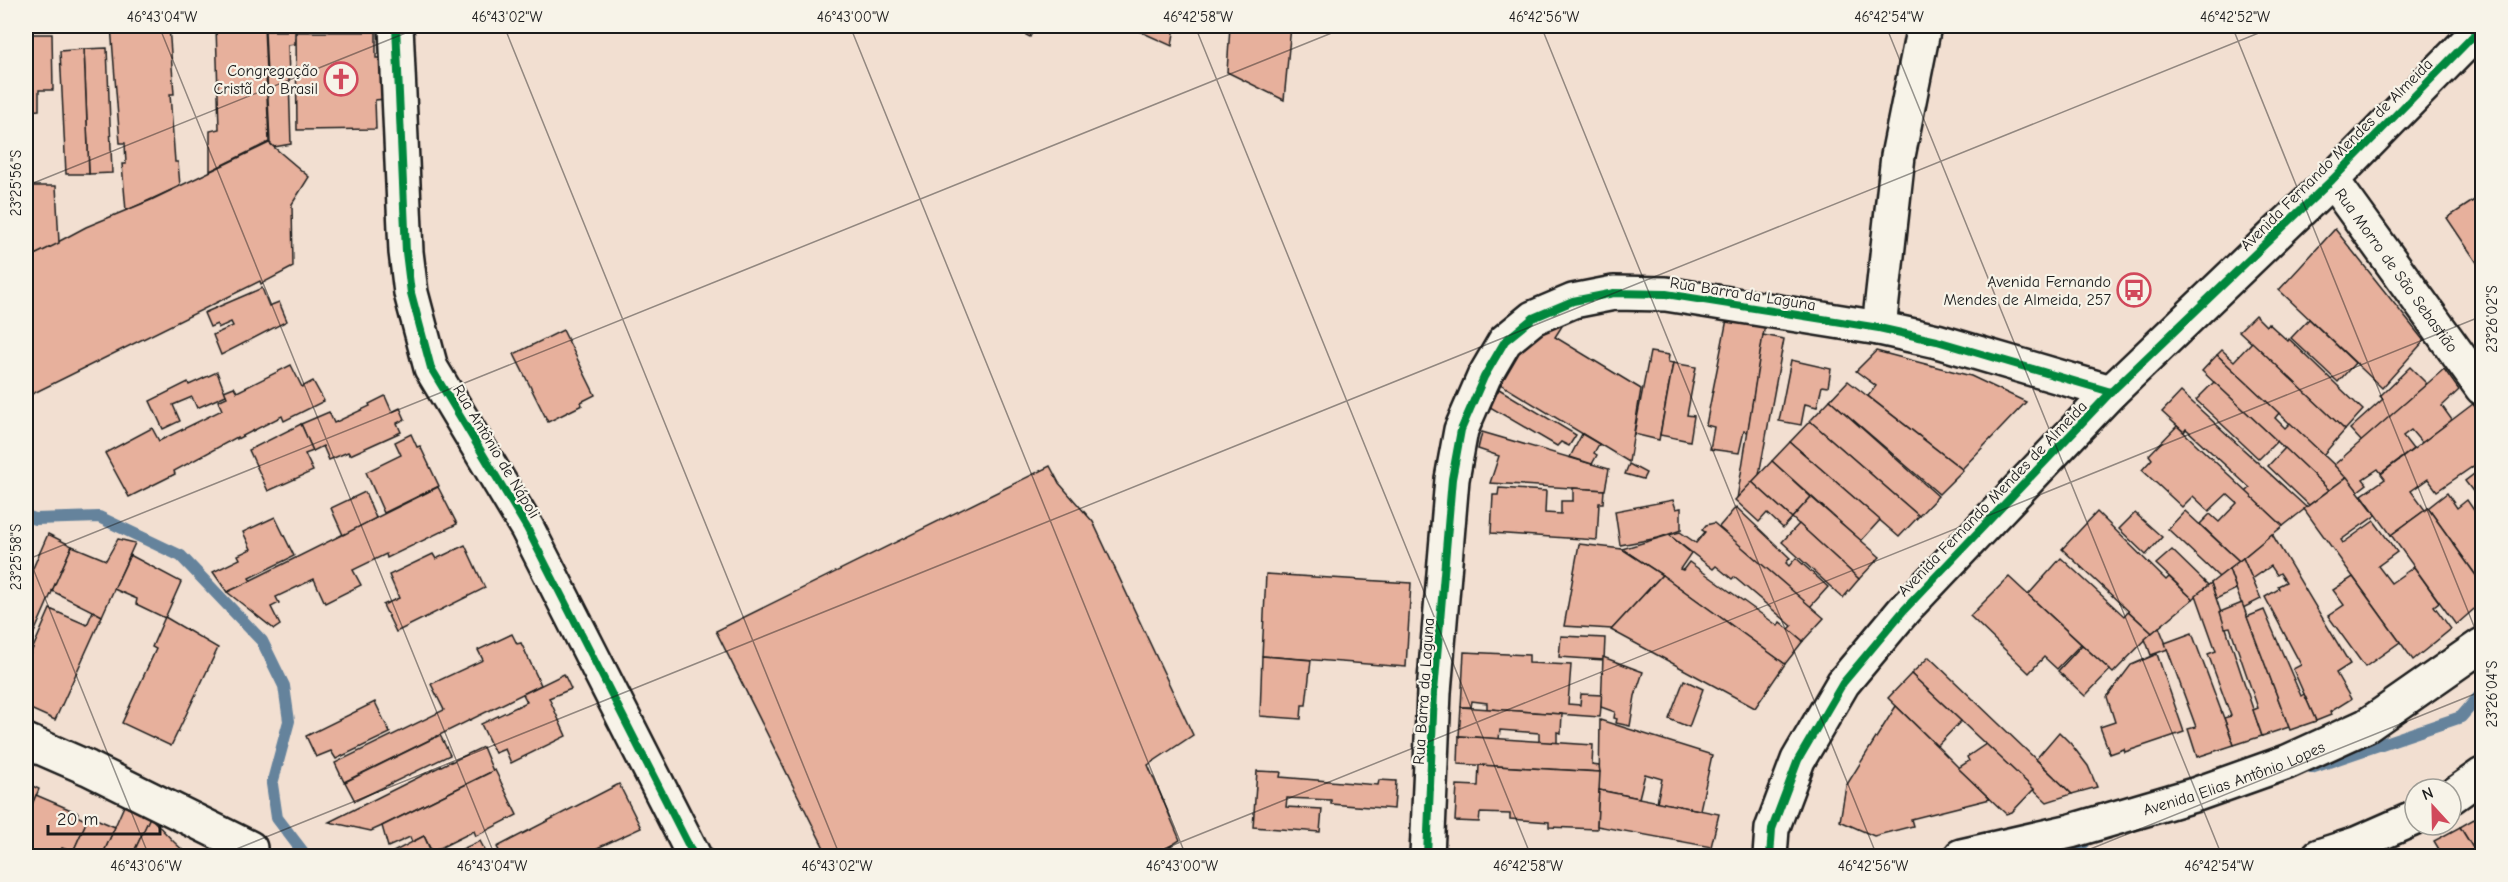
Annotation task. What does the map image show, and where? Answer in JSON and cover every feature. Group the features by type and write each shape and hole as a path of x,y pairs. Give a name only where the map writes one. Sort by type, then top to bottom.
{"street":[{"name":"Rua Antônio de Nápoli","path":"396,26 406,252 411,293 431,368 527,528 694,856"},
{"path":"1878,328 1898,156 1923,26"},
{"name":"Avenida Fernando Mendes de Almeida","path":"1770,856 1772,829 1798,760 1843,683 1904,610 2111,392 2332,180 2482,27"},
{"name":"Rua Morro de São Sebastião","path":"2332,180 2482,388"},
{"name":"Rua Barra da Laguna","path":"1428,856 1434,692 1452,479 1461,429 1484,377 1505,341 1533,318 1573,301 1614,293 1666,294 1878,328 1937,341 2111,392"},
{"name":"Avenida Elias Antônio Lopes","path":"1961,856 2094,824 2197,794 2287,762 2366,726 2482,645"},
{"path":"26,741 88,768 250,848"},
{"path":"2463,788 2482,775"},
{"path":"2319,856 2356,844 2403,823"}],"building":[{"path":"111,26 169,26 174,94 170,94 175,162 178,162 180,186 126,211 122,164 126,164 125,143 120,143"},
{"path":"216,26 264,26 269,142 210,171 210,131 219,129"},
{"path":"997,26 1035,26 1030,37 1017,30 1015,34"},
{"path":"1128,26 1175,26 1172,46"},
{"path":"1230,26 1291,26 1284,100 1227,72"},
{"path":"265,31 295,31 295,44 288,45 291,144 274,147 270,143"},
{"name":"Congregação Cristã do Brasil","path":"296,32 376,32 376,58 385,58 385,99 375,100 376,129 297,130"},
{"path":"26,34 52,34 53,90 39,90 39,110 26,111"},
{"path":"107,48 112,173 89,174 84,49"},
{"path":"84,49 89,174 66,174 60,51"},
{"path":"269,143 309,177 292,204 293,267 261,284 260,281 26,397 26,259 86,227 151,200"},
{"path":"26,186 56,186 59,243 26,259"},
{"path":"2482,195 2482,270 2447,218"},
{"path":"2335,229 2424,341 2382,388 2279,290"},
{"path":"262,288 269,306 279,302 287,321 221,355 213,335 233,326 231,322 218,328 217,324 210,327 204,313"},
{"path":"1569,315 1555,337 1641,389 1629,462 1497,382 1534,328"},
{"path":"2255,315 2266,326 2268,323 2288,341 2289,339 2363,410 2345,430 2239,331"},
{"path":"1727,319 1765,324 1748,432 1744,431 1739,453 1710,449 1714,427 1706,425"},
{"path":"2309,319 2355,363 2338,382 2291,338"},
{"path":"563,330 595,395 581,402 582,405 548,422 514,354"},
{"path":"1763,335 1784,339 1759,475 1737,499"},
{"path":"2252,342 2345,430 2323,455 2217,355 2222,350 2234,361"},
{"path":"1876,351 1971,376 2026,402 1962,469 1868,396 1876,386 1856,371"},
{"path":"1650,352 1669,355 1668,362 1673,363 1659,440 1634,434"},
{"path":"2217,355 2279,413 2275,418 2285,428 2290,423 2347,477 2329,490 2202,371"},
{"path":"1791,360 1831,369 1828,387 1822,386 1817,407 1805,404 1801,425 1779,421"},
{"path":"1673,363 1696,367 1687,415 1694,416 1690,441 1660,435"},
{"path":"291,365 302,387 313,381 324,401 284,421 282,416 237,439 237,437 174,471 175,474 129,497 105,453 152,428 159,441 222,410 218,401 227,397 224,391 234,387 237,392"},
{"path":"2410,367 2427,384 2362,442 2350,429 2383,399 2380,396"},
{"path":"2444,369 2459,390 2442,406 2452,420 2422,443 2411,430 2403,436 2413,449 2381,473 2378,469 2363,479 2367,484 2358,491 2334,465"},
{"path":"217,372 226,395 197,408 192,397 173,405 180,421 163,429 150,401 188,382 189,385"},
{"path":"1848,381 1963,470 1939,494 1830,400"},
{"path":"2214,382 2277,441 2259,459 2196,400"},
{"path":"1499,389 1576,435 1569,446 1561,442 1557,446 1490,407"},
{"path":"2181,392 2306,508 2283,526 2246,492 2250,488 2186,429 2184,432 2162,412"},
{"path":"385,396 392,412 400,408 405,419 397,423 401,432 350,455 348,452 329,460 323,446 313,451 301,424 329,412 334,423 370,406 369,404"},
{"path":"1830,400 1938,496 1919,516 1810,421"},
{"path":"2473,404 2482,417 2482,460 2437,491 2428,479 2411,491 2425,510 2391,535 2362,495 2385,479 2381,474"},
{"path":"1810,421 1919,516 1899,537 1790,442"},
{"path":"301,424 313,451 305,454 313,471 268,491 249,450"},
{"path":"2177,426 2283,526 2239,561 2200,524 2210,514 2219,522 2237,503 2227,494 2209,511 2193,496 2182,507 2142,470 2152,459 2149,455"},
{"path":"1482,432 1609,469 1605,490 1490,483 1499,456 1478,449"},
{"path":"411,434 417,447 420,446 439,486 384,513 366,472 401,455 395,442"},
{"path":"1582,434 1599,444 1592,464 1570,457"},
{"path":"1790,442 1880,520 1861,541 1772,461"},
{"path":"2285,448 2329,490 2309,505 2268,466"},
{"path":"1772,461 1811,497 1792,518 1752,482"},
{"path":"1629,464 1646,473 1643,479 1625,474"},
{"path":"1050,466 1059,483 1093,522 1193,735 1148,765 1180,840 1155,856 828,856 716,631"},
{"path":"2482,468 2482,500 2465,481"},
{"path":"2347,477 2376,515 2341,540 2343,543 2374,521 2397,552 2378,566 2391,583 2414,567 2439,602 2434,606 2451,629 2413,660 2304,509"},
{"path":"1752,482 1792,518 1783,528 1767,513 1759,522 1735,500"},
{"path":"438,487 457,524 387,558 386,554 353,570 361,585 325,603 314,579 276,597 279,603 271,607 280,625 274,629 227,592"},
{"path":"1499,488 1546,491 1545,513 1561,514 1561,501 1573,501 1573,488 1604,490 1603,503 1599,503 1597,540 1491,533 1493,495 1498,495"},
{"path":"365,492 376,518 343,535 331,508"},
{"path":"2447,493 2457,508 2467,500 2482,522 2482,584 2428,508"},
{"path":"1811,497 1880,557 1859,579 1792,518"},
{"path":"1673,500 1676,509 1681,508 1681,530 1658,538 1620,545 1615,511"},
{"path":"1736,507 1790,558 1786,563 1789,566 1796,558 1828,587 1810,607 1718,528"},
{"path":"2428,508 2482,584 2482,602 2456,625 2391,535"},
{"path":"2185,511 2239,561 2219,577 2168,529"},
{"path":"2097,512 2166,580 2169,577 2193,599 2152,633 2062,549"},
{"path":"2135,513 2162,537 2146,555 2119,529"},
{"path":"275,517 294,556 249,578 251,581 227,592 213,572 240,559 238,555 251,549 243,532"},
{"path":"1714,523 1824,618 1803,641 1789,629 1792,626 1734,577 1732,579 1716,566 1713,569 1669,535 1680,532 1696,543 1705,532 1702,530 1706,525"},
{"path":"1799,524 1859,579 1843,598 1782,542"},
{"path":"48,534 72,546 26,651 26,584"},
{"path":"2272,534 2350,664 2336,673 2351,699 2330,712 2331,715 2316,721 2293,669 2301,665 2265,597 2286,582 2271,566 2252,579 2243,558"},
{"path":"1669,535 1691,553 1680,569 1683,570 1689,562 1778,626 1780,622 1803,641 1785,664 1662,575 1622,549"},
{"path":"118,539 135,543 102,616 52,591 72,546 106,560"},
{"path":"1579,544 1622,549 1662,575 1612,629 1564,626"},
{"path":"465,545 485,588 396,632 383,605 399,598 389,575 433,554 436,559"},
{"path":"2172,550 2208,585 2193,599 2156,564"},
{"path":"130,555 181,582 165,618 136,604 137,599 114,589"},
{"path":"2061,558 2124,616 2128,611 2152,633 2113,673 2028,595"},
{"path":"2243,558 2261,599 2243,608 2229,569"},
{"path":"2229,569 2236,589 2216,599 2211,583"},
{"path":"1266,574 1411,583 1406,667 1262,656"},
{"path":"1662,575 1785,664 1755,708 1611,630"},
{"path":"2009,577 2081,644 2057,669 2044,657 2029,673 1970,616"},
{"path":"2353,577 2400,642 2365,667 2328,616 2344,605 2333,590"},
{"path":"2211,583 2262,736 2234,745 2224,718 2231,716 2208,654 2216,651 2196,595"},
{"path":"2242,603 2289,727 2262,736 2253,710 2258,708 2230,627 2225,628 2220,612"},
{"path":"50,609 87,625 93,611 102,616 55,720 26,707 26,664"},
{"path":"2264,610 2301,696 2304,694 2316,721 2290,730 2247,617"},
{"path":"165,617 218,648 171,746 122,723 156,649 152,647"},
{"path":"2159,627 2168,649 2151,655 2145,639"},
{"path":"2192,633 2234,745 2197,757 2188,729 2196,727 2165,643"},
{"path":"512,634 517,644 521,643 541,685 344,782 335,763 444,710 431,684 483,660 478,650"},
{"path":"1561,636 1605,638 1604,660 1559,657"},
{"path":"2082,645 2110,670 2085,696 2058,671"},
{"path":"1464,652 1529,655 1529,663 1571,665 1568,704 1580,705 1581,694 1602,695 1600,717 1487,709 1487,703 1472,701 1471,707 1461,707"},
{"path":"2157,654 2184,732 2125,752 2124,749 2110,754 2100,727 2115,722 2107,697 2131,665"},
{"path":"1262,656 1311,660 1306,705 1302,705 1301,719 1260,716"},
{"path":"1603,657 1643,672 1635,696 1630,726 1616,723 1615,712 1601,707"},
{"path":"1929,657 2072,794 2047,802 1911,674"},
{"path":"564,674 571,689 549,698 566,736 511,763 505,749 495,753 481,724 527,702 523,694"},
{"path":"1911,674 1961,721 1937,746 1888,698"},
{"path":"1684,680 1703,689 1689,727 1669,719"},
{"path":"375,702 390,733 336,759 331,751 316,757 306,736"},
{"path":"1896,706 1990,799 1911,819 1913,826 1874,836 1840,821 1846,786"},
{"path":"1461,707 1562,714 1561,733 1557,732 1557,743 1539,742 1539,733 1500,730 1499,739 1459,736"},
{"path":"1600,720 1712,755 1700,810 1657,802 1662,779 1645,774 1639,798 1599,790"},
{"path":"2059,732 2088,766 2097,787 2072,794 2036,759"},
{"path":"440,735 450,755 355,801 345,782"},
{"path":"1459,736 1593,745 1592,765 1599,766 1600,772 1458,764"},
{"path":"1986,744 2034,789 2012,812 2006,814 1958,768 1969,761 1967,757"},
{"path":"483,747 493,771 382,826 371,831 329,822 451,761"},
{"path":"1479,765 1600,772 1597,829 1549,827 1549,822 1510,819 1510,814 1480,813 1479,822 1455,821 1457,785 1478,786"},
{"path":"495,770 517,815 476,836 474,831 432,852 424,836 412,842 410,837 388,847 382,826"},
{"path":"1257,771 1281,772 1280,777 1378,785 1379,780 1396,781 1394,809 1331,804 1331,800 1287,798 1286,807 1322,809 1320,832 1253,827"},
{"path":"26,783 39,789 26,819"},
{"path":"619,784 641,828 580,856 502,856 497,847"},
{"path":"1599,790 1719,814 1711,847 1597,826"},
{"path":"36,795 78,813 77,816 87,821 73,852 62,848 58,856 26,856 26,819"},
{"path":"124,806 150,818 132,856 102,856"},
{"path":"2481,815 2482,856 2478,856 2463,832 2463,825"},
{"path":"89,816 115,827 102,856 71,856"},
{"path":"150,817 174,842 189,856 132,856"},
{"path":"2463,832 2478,856 2443,856 2434,841 2441,837 2463,837"},
{"path":"424,836 433,856 392,856 391,853"},
{"path":"480,841 488,856 447,856"}],"waterway":[{"path":"26,516 35,519 99,517 181,556 262,641 284,686 289,721 272,784 277,818 306,856"},
{"path":"2311,768 2461,717 2482,693"},
{"path":"2045,856 2084,843"}],"cycle path":[{"path":"396,26 406,252 411,293 431,368 527,528 694,856"},
{"path":"1770,856 1772,829 1798,760 1843,683 1904,610 2111,392 2332,180 2482,27"},
{"path":"1427,856 1434,692 1452,479 1461,430 1484,377 1505,341 1533,318 1573,301 1614,293 1666,294 1879,328 1937,341 2111,392"}],"place":[{"name":"Congregação Cristã do Brasil","path":"341,79"},
{"name":"Avenida Fernando Mendes de Almeida, 257","path":"2134,290"}]}
